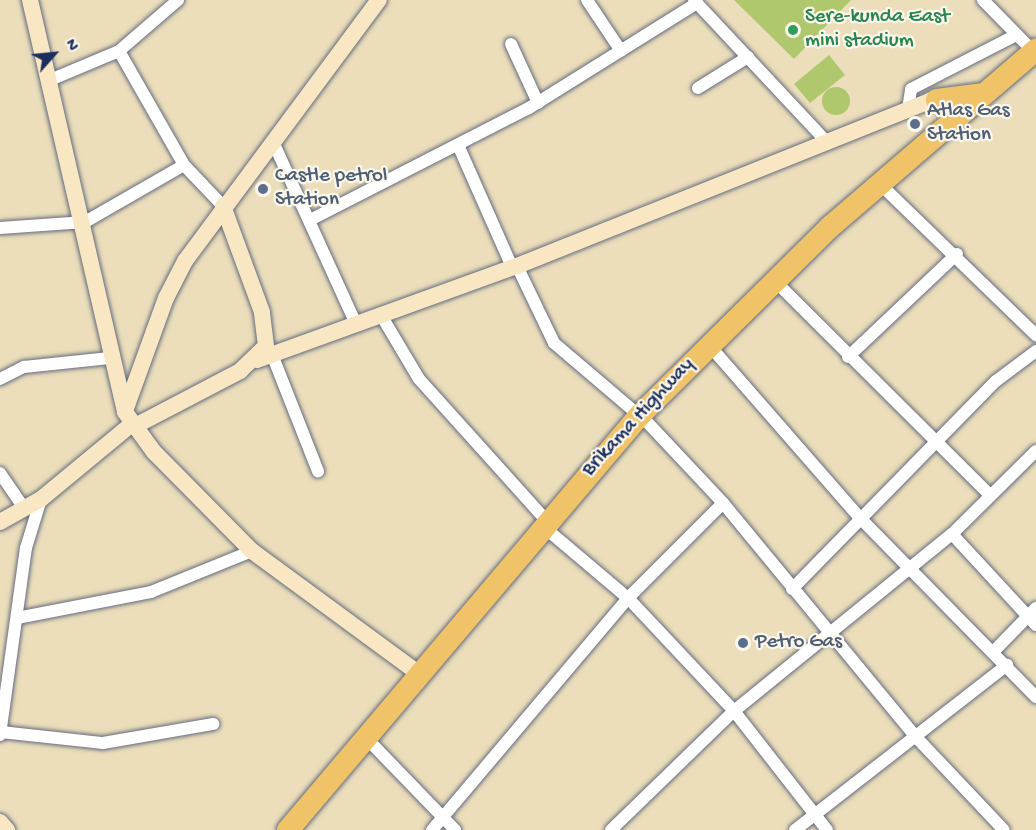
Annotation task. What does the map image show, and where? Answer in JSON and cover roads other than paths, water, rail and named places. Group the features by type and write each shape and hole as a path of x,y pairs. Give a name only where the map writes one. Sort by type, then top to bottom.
{"highway":[{"name":"Brikama Highway","path":"288,830 418,673 644,420 927,142 954,125 984,94 1035,56"},
{"name":"Brikama Highway","path":"644,420 783,289 883,186 1035,56"},
{"path":"927,142 925,104 984,94"},
{"name":"Brikama Highway","path":"305,830 549,527"}],"street":[{"path":"30,0 85,222 110,357 131,420 252,551 418,673"},
{"path":"50,80 119,51 178,0"},
{"path":"131,420 166,298 223,206 274,144 379,0"},
{"path":"587,0 621,51"},
{"path":"983,0 1035,56"},
{"path":"310,220 538,103 696,1 824,139"},
{"path":"954,125 925,104 911,89 1016,35"},
{"path":"511,44 538,103"},
{"path":"119,51 184,165 223,206 267,331 265,358 318,471"},
{"path":"698,88 748,57"},
{"path":"0,522 41,498 131,420 265,358 514,266 824,139 925,104"},
{"path":"274,144 356,324"},
{"path":"458,145 514,266 554,343 644,420 723,503 915,736 1004,830"},
{"path":"0,228 85,222 184,165"},
{"path":"883,186 957,254 1036,335"},
{"path":"849,357 957,254"},
{"path":"783,289 935,444 990,495"},
{"path":"381,315 419,379 549,527 628,598 734,711 827,830"},
{"path":"792,589 996,381 1036,351"},
{"path":"716,353 861,519 995,650 1036,697"},
{"path":"0,379 24,366 110,357"},
{"path":"611,830 734,711 952,534 1036,451"},
{"path":"0,473 24,508"},
{"path":"41,498 26,548 0,734 103,743 213,724"},
{"path":"432,830 628,598 723,503"},
{"path":"952,534 1033,617 995,650"},
{"path":"16,618 151,592 252,551"},
{"path":"795,830 814,812 1007,665"},
{"path":"374,746 455,830"},
{"path":"0,822 7,830"}],"place":[{"name":"Sere-kunda East mini stadium","path":"793,30"},
{"name":"Atlas Gas Station","path":"915,124"},
{"name":"Castle petrol Station","path":"263,189"},
{"name":"Petro Gas","path":"743,643"}]}
